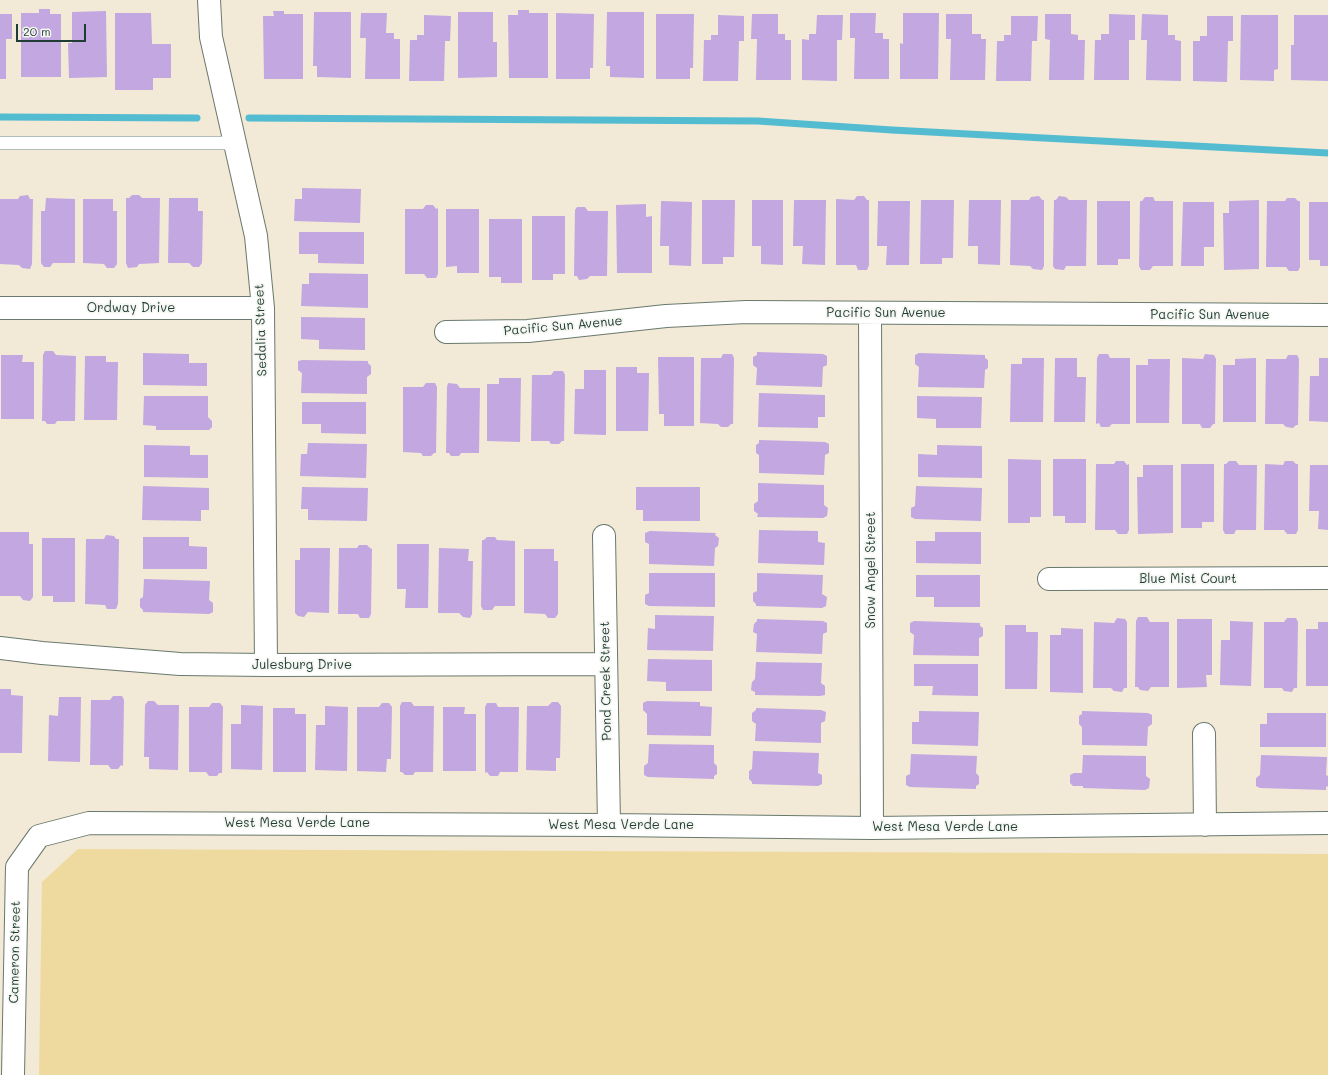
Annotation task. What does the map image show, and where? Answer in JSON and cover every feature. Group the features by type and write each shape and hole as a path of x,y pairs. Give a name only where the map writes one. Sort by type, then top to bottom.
{"street":[{"name":"Sedalia Street","path":"209,0 211,37 256,236 262,308 266,665"},
{"name":"Ordway Drive","path":"0,308 262,308"},
{"name":"Pacific Sun Avenue","path":"446,332 528,331 666,316 739,312 1328,315"},
{"name":"Snow Angel Street","path":"870,313 872,828"},
{"name":"Pond Creek Street","path":"604,536 609,825"},
{"name":"Blue Mist Court","path":"1049,579 1328,578"},
{"name":"Julesburg Drive","path":"0,648 42,653 180,664 606,664"},
{"path":"1204,734 1205,825"},
{"name":"West Mesa Verde Lane","path":"39,836 89,823 609,825 872,828 1328,823"},
{"name":"Cameron Street","path":"13,1075 17,867 39,836"}],"lane":[{"path":"0,143 235,143"}],"sand":[{"path":"78,849 1328,854 1328,1075 39,1075 42,882"}],"building":[{"path":"39,9 50,9 50,14 61,14 61,77 21,77 21,13 39,13"},
{"path":"518,10 529,10 529,13 548,13 548,78 509,78 508,15 518,15"},
{"path":"106,11 107,77 69,78 68,43 72,43 72,12"},
{"path":"273,11 284,11 284,14 303,14 303,79 264,79 263,16 274,16"},
{"path":"314,12 351,12 351,78 317,77 317,66 313,66"},
{"path":"458,12 493,12 493,42 497,42 497,77 458,78"},
{"path":"607,12 644,12 644,78 610,77 610,66 606,66"},
{"path":"115,13 151,13 152,44 171,44 171,78 153,78 153,90 115,90"},
{"path":"361,13 387,13 386,33 394,33 394,39 400,39 400,79 365,79 366,38 360,38"},
{"path":"556,13 594,14 593,68 590,68 590,79 556,79"},
{"path":"850,13 876,13 875,33 883,33 883,39 889,39 889,79 854,79 855,38 850,38"},
{"path":"903,13 939,13 938,79 900,79 900,43 903,44"},
{"path":"0,14 12,14 12,39 6,39 6,79 0,79"},
{"path":"656,14 694,14 693,68 690,68 690,79 656,79"},
{"path":"752,14 778,14 778,34 785,34 785,40 791,40 791,80 756,80 757,39 751,39"},
{"path":"946,14 972,14 972,34 981,34 981,39 986,39 985,80 950,80 951,39 946,39"},
{"path":"1045,14 1071,14 1071,34 1078,35 1078,40 1085,40 1084,80 1049,80 1050,40 1045,39"},
{"path":"1109,14 1135,15 1135,40 1129,40 1129,80 1094,80 1095,40 1101,40 1101,34 1109,34"},
{"path":"1142,14 1168,15 1168,35 1175,35 1175,40 1181,41 1181,81 1146,80 1147,40 1141,40"},
{"path":"424,15 451,16 450,41 445,41 444,81 409,81 410,40 417,40 417,35 424,35"},
{"path":"718,15 744,16 744,41 739,41 738,81 703,81 704,40 711,40 711,35 718,35"},
{"path":"817,15 843,15 842,40 837,40 837,81 802,80 802,39 809,40 809,34 816,34"},
{"path":"1241,15 1278,15 1278,69 1274,70 1274,81 1240,80"},
{"path":"1294,15 1328,15 1328,81 1291,80 1291,45 1294,45"},
{"path":"1011,16 1038,16 1037,41 1032,41 1031,81 996,81 997,41 1004,41 1004,35 1011,35"},
{"path":"1207,16 1233,16 1233,41 1228,41 1227,82 1193,81 1193,41 1200,41 1200,36 1207,36"},
{"path":"302,188 361,189 360,223 294,221 295,199 302,199"},
{"path":"28,195 30,199 33,199 32,264 30,269 22,268 19,265 0,264 0,199 18,199 20,196"},
{"path":"132,195 139,195 142,198 160,198 159,263 139,264 137,267 128,268 126,263 126,198 129,198"},
{"path":"857,196 864,196 867,200 869,200 869,265 867,270 858,270 856,265 836,265 836,199 854,200"},
{"path":"1039,196 1042,200 1044,200 1044,266 1042,270 1033,269 1030,266 1010,265 1011,200 1029,200 1031,197"},
{"path":"1059,196 1066,197 1069,200 1087,200 1086,266 1066,266 1064,270 1055,269 1053,266 1054,200 1056,200"},
{"path":"1145,197 1153,197 1155,201 1173,201 1173,266 1153,266 1150,270 1141,270 1139,266 1140,201 1142,201"},
{"path":"46,198 75,199 75,263 53,263 50,267 44,267 41,263 41,211 45,211"},
{"path":"169,198 198,198 198,211 203,211 202,263 199,267 193,267 189,263 168,263"},
{"path":"1287,198 1295,198 1300,201 1300,267 1298,271 1289,271 1286,267 1266,267 1267,201 1285,201"},
{"path":"83,199 113,199 113,211 117,211 117,264 114,268 107,268 104,264 83,263"},
{"path":"702,200 735,200 734,257 723,257 723,264 702,264"},
{"path":"752,200 783,200 783,265 761,264 761,246 752,246"},
{"path":"794,200 826,200 825,265 802,264 803,246 793,246"},
{"path":"921,200 954,200 953,258 942,258 942,264 920,264"},
{"path":"969,200 1001,200 1000,265 978,264 978,246 968,246"},
{"path":"1259,200 1259,269 1224,270 1223,213 1229,213 1229,201"},
{"path":"661,201 692,202 691,266 669,265 669,246 660,246"},
{"path":"878,201 910,201 909,265 886,265 887,246 877,246"},
{"path":"1097,201 1130,201 1130,259 1118,259 1118,265 1097,265"},
{"path":"1183,202 1214,202 1214,247 1204,247 1204,266 1181,266"},
{"path":"1309,202 1328,202 1328,266 1320,266 1320,260 1309,260"},
{"path":"646,204 646,217 652,216 652,273 617,273 616,205"},
{"path":"426,205 433,205 436,209 438,208 438,274 436,278 427,278 424,274 405,274 405,209 423,209"},
{"path":"577,207 585,207 588,211 608,211 607,276 590,276 587,279 579,280 577,276 574,276 575,210"},
{"path":"446,209 479,209 479,273 457,273 457,266 446,267"},
{"path":"532,216 565,216 565,274 553,274 553,280 532,280"},
{"path":"489,219 522,219 522,283 501,283 501,277 489,277"},
{"path":"299,232 364,232 364,264 318,263 318,254 299,254"},
{"path":"309,273 368,274 368,308 301,306 302,284 309,284"},
{"path":"301,317 365,318 365,350 319,349 319,340 301,339"},
{"path":"45,351 53,351 56,355 76,356 75,421 57,421 55,424 47,424 45,421 42,421 43,355"},
{"path":"757,352 823,354 827,356 827,365 823,367 822,387 756,385 757,368 753,365 753,357 757,355"},
{"path":"143,353 189,354 189,363 207,363 207,386 143,385"},
{"path":"919,353 985,355 985,358 988,360 988,368 985,370 984,388 918,387 919,367 915,364 915,355"},
{"path":"723,354 732,354 734,358 733,424 728,427 721,427 718,424 700,423 701,358 721,358"},
{"path":"1099,354 1108,354 1110,358 1130,358 1130,424 1112,424 1109,427 1101,427 1099,423 1096,424 1097,358"},
{"path":"1205,354 1214,355 1216,359 1215,424 1213,424 1210,428 1202,428 1200,424 1182,424 1182,358 1203,359"},
{"path":"1,355 23,355 22,362 34,362 34,419 1,419"},
{"path":"1288,355 1297,355 1299,359 1298,425 1293,428 1286,427 1283,424 1265,424 1266,359 1286,359"},
{"path":"85,356 106,356 106,362 118,362 117,420 84,420"},
{"path":"658,357 694,357 694,426 664,426 664,414 659,414"},
{"path":"1022,358 1044,358 1043,422 1010,422 1011,364 1022,364"},
{"path":"1055,358 1077,358 1077,377 1086,377 1085,422 1054,422"},
{"path":"1256,358 1256,422 1223,422 1223,365 1235,365 1235,359"},
{"path":"1319,358 1328,358 1328,422 1309,421 1310,376 1319,376"},
{"path":"1148,359 1170,359 1169,423 1136,423 1136,365 1148,365"},
{"path":"298,361 368,361 371,366 371,374 367,377 367,394 301,393 302,373 298,370"},
{"path":"616,367 637,367 637,373 649,373 648,431 616,431"},
{"path":"584,370 606,370 606,435 574,434 575,389 584,389"},
{"path":"554,371 563,371 565,375 564,441 559,444 551,444 549,441 531,441 532,375 551,375"},
{"path":"499,378 521,378 520,442 487,441 487,384 499,384"},
{"path":"426,383 435,383 437,387 436,453 431,456 423,456 421,453 403,452 403,387 423,387"},
{"path":"448,383 457,384 460,388 480,388 479,453 461,453 459,456 451,456 449,453 446,453"},
{"path":"759,393 825,395 825,417 818,417 818,428 758,427"},
{"path":"144,396 208,396 208,417 212,421 212,427 209,430 156,430 156,426 143,425"},
{"path":"917,396 982,397 981,428 936,428 936,419 917,418"},
{"path":"302,402 366,402 366,434 321,433 321,424 302,424"},
{"path":"759,440 825,442 829,444 829,453 825,455 824,475 759,473 759,455 756,453 756,445 759,443"},
{"path":"308,443 367,444 366,478 300,476 301,454 307,454"},
{"path":"144,445 190,446 190,455 208,455 208,478 144,477"},
{"path":"937,445 982,446 982,478 918,477 918,454 937,455"},
{"path":"1008,459 1041,460 1041,517 1030,517 1030,523 1008,523"},
{"path":"1053,459 1086,459 1086,523 1065,523 1065,516 1053,516"},
{"path":"1116,461 1124,461 1127,465 1129,464 1129,530 1127,534 1118,534 1115,530 1095,530 1096,464 1114,464"},
{"path":"1229,461 1236,461 1239,465 1257,465 1256,530 1236,530 1234,534 1225,534 1223,530 1224,464"},
{"path":"1285,461 1293,461 1298,464 1298,530 1296,534 1287,534 1284,530 1264,530 1265,464 1283,465"},
{"path":"1181,464 1214,464 1214,522 1202,522 1202,528 1181,528"},
{"path":"1143,465 1173,465 1173,533 1138,534 1137,477 1143,477"},
{"path":"1310,465 1328,465 1328,530 1318,529 1319,511 1309,511"},
{"path":"758,483 824,485 824,505 828,508 827,516 823,518 757,517 758,514 754,511 754,504 758,501"},
{"path":"143,486 209,488 209,510 201,510 201,521 142,520"},
{"path":"916,486 982,488 981,521 915,519 911,517 911,508 915,506"},
{"path":"302,487 368,488 367,521 308,520 308,509 301,509"},
{"path":"636,487 700,487 700,521 643,521 643,510 636,510"},
{"path":"759,530 818,531 818,542 825,543 824,565 758,563"},
{"path":"650,531 716,533 715,535 719,538 718,546 715,548 714,566 649,564 649,544 645,542 645,533"},
{"path":"0,532 29,532 29,544 33,544 33,597 30,601 23,600 20,596 0,596"},
{"path":"935,532 981,532 981,564 916,563 916,541 935,541"},
{"path":"106,535 114,536 116,539 119,539 118,604 116,609 107,609 105,605 85,604 86,539 104,539"},
{"path":"143,537 189,537 189,546 207,547 207,569 143,569"},
{"path":"487,537 495,537 497,540 515,541 515,606 495,606 492,610 483,610 481,606 482,540"},
{"path":"42,538 75,538 75,602 53,602 53,596 42,596"},
{"path":"397,544 429,544 428,608 405,608 406,589 397,589"},
{"path":"359,545 367,545 372,549 371,614 369,618 360,618 358,614 338,614 339,548 357,548"},
{"path":"300,548 330,548 329,613 308,612 304,617 298,616 295,613 295,560 300,560"},
{"path":"439,548 469,549 468,561 473,561 472,614 470,618 463,617 459,613 438,613"},
{"path":"524,549 554,549 554,561 558,561 558,614 555,618 548,618 545,614 524,613"},
{"path":"649,573 715,573 715,607 649,606 645,604 645,595 649,593"},
{"path":"757,573 823,575 822,594 827,597 826,606 822,608 756,606 753,601 753,593 757,591"},
{"path":"916,575 980,575 980,607 934,607 934,597 916,597"},
{"path":"144,579 210,581 209,600 213,603 213,612 209,614 143,612 140,607 140,599 143,597"},
{"path":"655,615 714,616 713,651 647,650 648,628 655,629"},
{"path":"1138,617 1147,617 1150,622 1169,622 1169,687 1151,687 1148,691 1140,690 1138,687 1135,687 1136,621"},
{"path":"1117,618 1125,619 1127,622 1127,688 1124,688 1122,692 1114,691 1111,688 1093,688 1094,622 1114,623"},
{"path":"1287,618 1296,618 1298,622 1297,688 1294,688 1292,692 1284,691 1282,688 1264,688 1264,622 1284,622"},
{"path":"757,619 823,621 827,623 827,632 823,634 822,654 756,652 757,634 753,632 754,624"},
{"path":"1177,619 1212,619 1212,675 1206,675 1207,687 1177,688"},
{"path":"914,621 980,623 980,626 983,628 983,636 979,638 979,656 913,655 914,635 910,632 910,623"},
{"path":"1230,621 1253,622 1251,686 1220,685 1221,640 1230,640"},
{"path":"1318,622 1328,622 1328,686 1306,686 1306,629 1318,629"},
{"path":"1005,625 1026,625 1026,632 1038,632 1037,689 1005,689"},
{"path":"1061,628 1083,629 1083,693 1050,692 1050,635 1061,635"},
{"path":"648,659 712,660 712,691 666,691 666,682 647,681"},
{"path":"756,662 822,663 821,683 825,686 825,695 755,695 755,692 751,690 752,682 755,679"},
{"path":"914,664 978,664 978,696 932,695 933,686 914,686"},
{"path":"0,689 11,689 11,695 23,696 22,753 0,753"},
{"path":"113,696 122,696 124,700 123,766 121,765 118,769 111,769 108,765 90,765 91,700 110,700"},
{"path":"59,697 81,697 80,762 48,761 49,715 58,716"},
{"path":"148,701 154,701 158,705 179,705 178,770 149,769 149,757 144,757 145,705"},
{"path":"647,701 700,702 700,706 712,707 711,736 647,735 647,714 643,710 643,703"},
{"path":"402,702 411,702 414,706 434,706 433,772 415,772 413,775 405,775 400,772 400,706"},
{"path":"552,702 558,702 561,706 560,758 556,758 556,771 526,770 527,706 548,706"},
{"path":"212,703 220,703 223,707 222,773 219,773 217,776 209,776 206,772 189,772 189,707 209,707"},
{"path":"382,703 389,703 392,707 391,759 387,759 386,772 357,771 357,707 379,707"},
{"path":"487,703 496,703 498,707 519,707 518,772 500,772 498,776 490,776 487,772 485,773 485,707"},
{"path":"241,705 263,706 262,770 231,769 231,724 241,724"},
{"path":"325,706 348,707 347,771 315,770 316,725 325,725"},
{"path":"443,707 465,707 464,714 476,714 476,771 443,771"},
{"path":"273,708 295,708 295,714 306,714 306,772 273,772"},
{"path":"756,708 821,710 826,712 825,721 821,723 821,743 755,741 756,724 752,721 752,713 756,710"},
{"path":"919,711 979,712 978,746 912,744 912,722 919,722"},
{"path":"1082,711 1148,713 1152,715 1152,724 1148,727 1147,746 1082,745 1082,727 1079,724 1079,716 1082,714"},
{"path":"1267,713 1326,713 1326,747 1260,747 1260,724 1267,724"},
{"path":"649,744 714,745 714,763 717,766 717,774 714,776 714,779 648,777 644,775 644,766 648,763"},
{"path":"753,751 819,753 818,773 822,775 822,784 818,786 752,784 749,779 749,771 752,769"},
{"path":"911,754 977,756 976,773 979,776 979,784 976,786 976,789 910,787 906,785 906,776 910,774"},
{"path":"1083,755 1146,756 1146,776 1150,779 1149,788 1145,790 1083,788 1083,786 1073,786 1070,783 1070,775 1074,773 1082,773"},
{"path":"1261,755 1327,757 1326,775 1328,776 1328,786 1326,787 1326,790 1260,788 1256,786 1256,778 1260,775"}],"waterway":[{"path":"0,117 197,118"},
{"path":"249,118 758,121 892,130 1328,153"}]}
